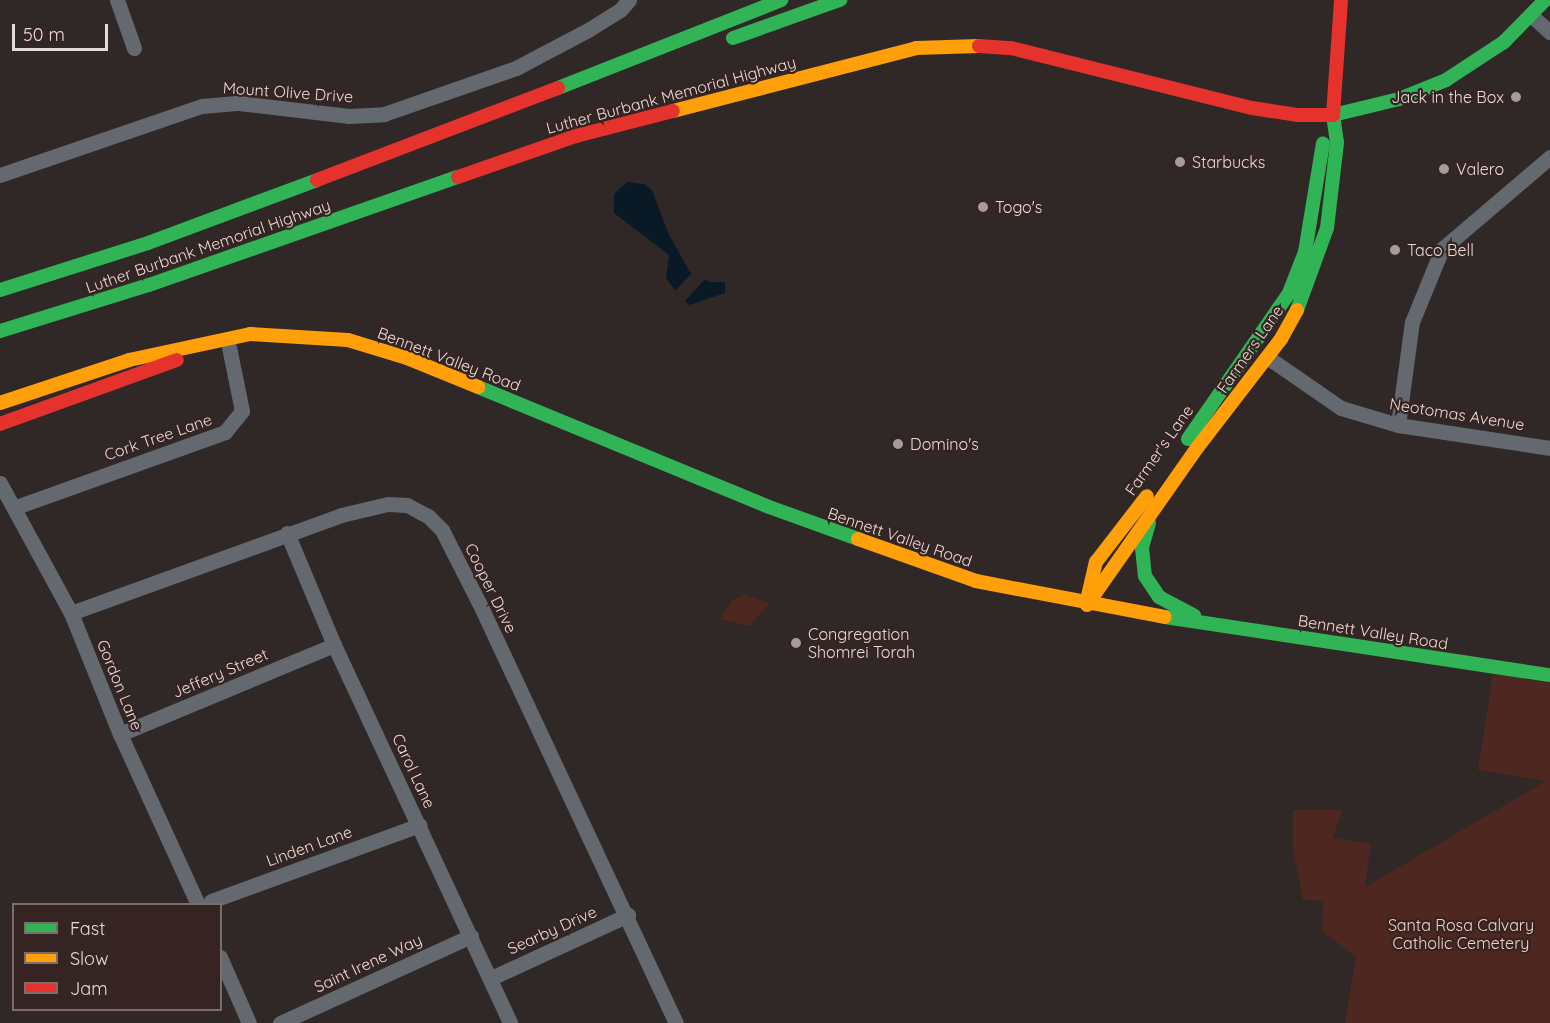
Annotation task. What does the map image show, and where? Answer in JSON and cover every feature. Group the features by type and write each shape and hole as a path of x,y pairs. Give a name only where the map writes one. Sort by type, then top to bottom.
{"main road":[{"path":"433,137 781,0"},
{"path":"722,42 840,0"},
{"name":"Farmers Lane","path":"1086,604 1267,357 1301,302 1327,228 1337,143 1333,115 1341,0"},
{"name":"Luther Burbank Memorial Highway","path":"0,331 72,310 576,136 916,48 952,45 1011,48 1252,108 1333,115 1399,99 1446,80 1497,47 1532,16 1545,0"},
{"path":"433,137 689,53"},
{"name":"Farmer's Lane","path":"1086,604 1096,562 1183,446 1290,293 1305,252 1323,143 1333,115"},
{"name":"Luther Burbank Memorial Highway","path":"0,291 148,243 433,137"},
{"path":"0,278 258,201"},
{"path":"0,338 72,310"},
{"name":"Bennett Valley Road","path":"0,403 149,355 236,335 334,338 385,350 769,507 926,566 1008,589 1207,624 1550,675"},
{"name":"Bennett Valley Road","path":"0,424 177,360 267,336"},
{"path":"1152,512 1142,548 1143,567 1149,584 1159,597 1207,624"}],"street":[{"path":"117,0 135,48"},
{"name":"Mount Olive Drive","path":"0,175 202,106 239,104 348,116 384,114 525,64 588,30 629,0"},
{"path":"1532,16 1550,32"},
{"path":"1398,425 1412,322 1442,249 1550,157"},
{"name":"Cork Tree Lane","path":"16,507 225,432 242,411 229,347"},
{"name":"Neotomas Avenue","path":"1267,357 1341,408 1398,425 1550,448"},
{"name":"Gordon Lane","path":"0,483 16,507 71,613 120,734 205,903"},
{"name":"Cooper Drive","path":"71,613 287,533 386,504 414,508 442,530 628,915 676,1023"},
{"name":"Carol Lane","path":"287,533 334,645 420,825 510,1023"},
{"name":"Jeffery Street","path":"120,734 334,645"},
{"name":"Linden Lane","path":"205,903 420,825"},
{"name":"Searby Drive","path":"491,978 628,915"},
{"name":"Saint Irene Way","path":"280,1023 471,936"},
{"path":"222,962 249,1023"}],"green space":[{"path":"744,595 770,603 749,626 720,619 732,601"},
{"name":"Santa Rosa Calvary Catholic Cemetery","path":"1493,674 1550,683 1550,1023 1345,1023 1356,957 1322,931 1323,901 1303,900 1293,850 1293,810 1342,810 1333,838 1371,844 1365,887 1546,781 1478,770"}],"water":[{"path":"627,182 644,184 652,190 669,235 690,272 710,282 725,282 725,293 689,305 674,289 666,278 669,255 614,213 614,194"}],"pier":[{"path":"693,272 707,277 685,301 674,292"}],"traffic: fast":[{"path":"558,88 781,0"},
{"path":"733,38 840,0"},
{"path":"1333,115 1399,99 1446,80 1504,42 1545,0"},
{"path":"1297,310 1327,228 1337,143 1333,115"},
{"path":"1188,439 1289,293 1305,252 1323,143"},
{"path":"0,331 149,285 458,177"},
{"path":"0,290 148,243 317,180"},
{"path":"478,387 769,507 858,539"},
{"path":"1149,523 1142,548 1145,576 1159,597 1194,616"},
{"path":"1165,617 1550,675"}],"traffic: slow":[{"path":"673,111 916,48 979,46"},
{"path":"1087,605 1197,448 1281,339 1297,310"},
{"path":"0,403 129,360 250,334 348,340 407,358 478,387"},
{"path":"1088,596 1096,562 1147,496"},
{"path":"858,539 976,581 1165,617"}],"traffic: jam":[{"path":"1333,115 1341,0"},
{"path":"979,46 1011,48 1252,108 1298,115 1333,115"},
{"path":"317,180 558,88"},
{"path":"458,177 576,136 673,111"},
{"path":"0,424 177,360"}],"place":[{"name":"Jack in the Box","path":"1516,97"},
{"name":"Starbucks","path":"1180,162"},
{"name":"Valero","path":"1444,169"},
{"name":"Togo's","path":"983,207"},
{"name":"Taco Bell","path":"1395,250"},
{"name":"Domino's","path":"898,444"},
{"name":"Congregation Shomrei Torah","path":"796,643"}]}
